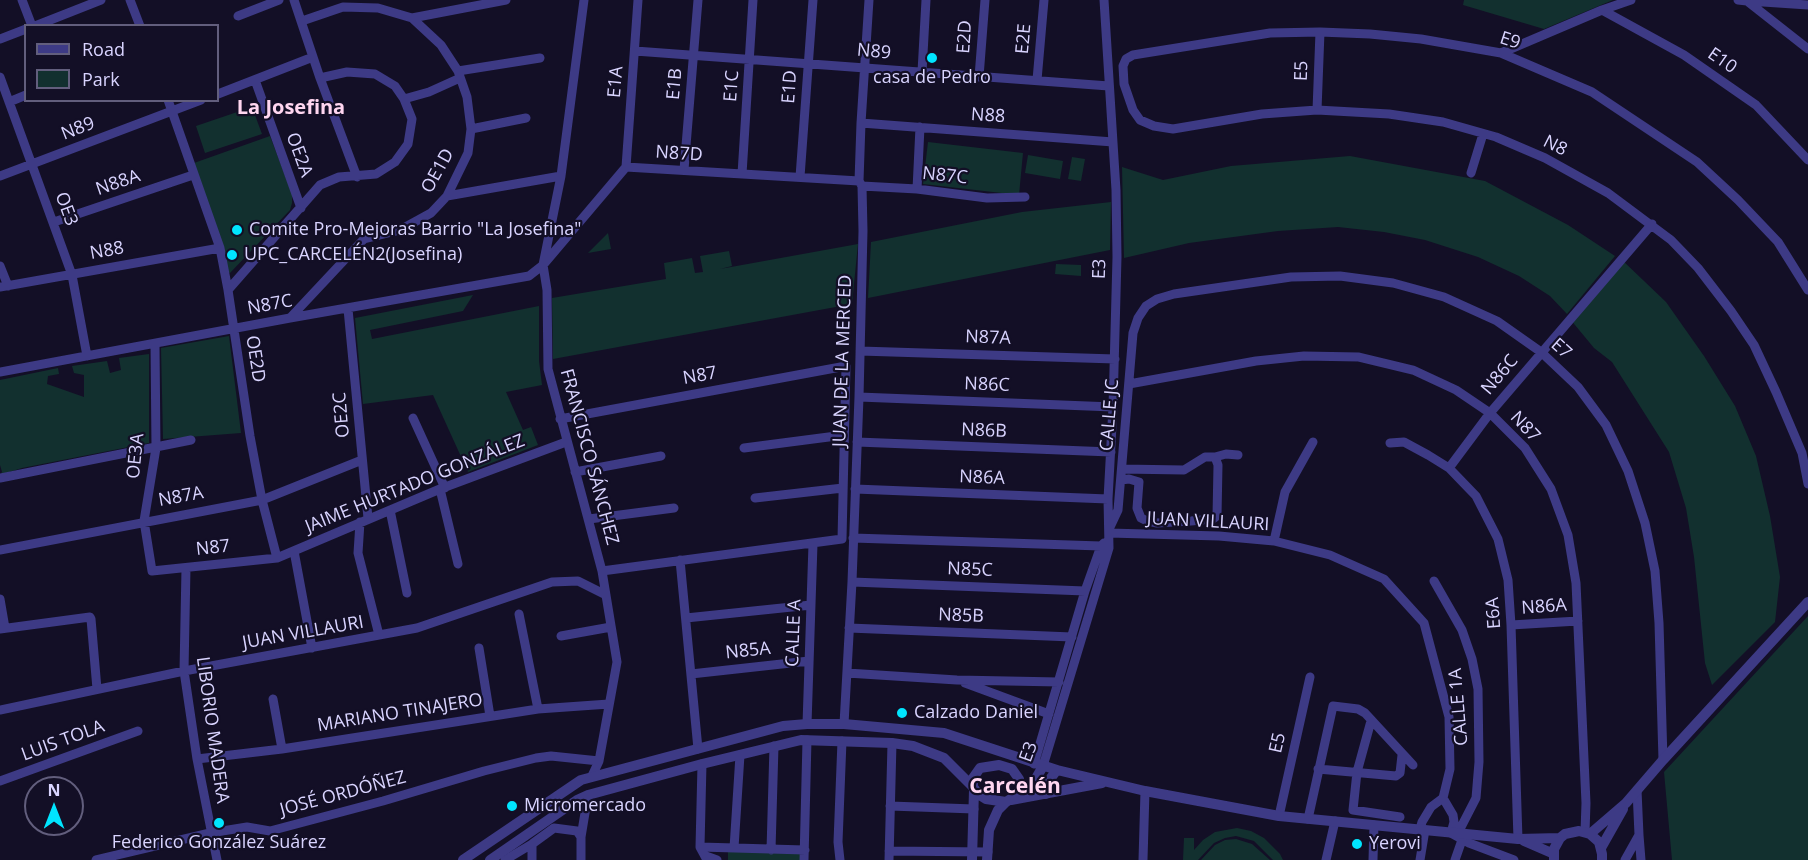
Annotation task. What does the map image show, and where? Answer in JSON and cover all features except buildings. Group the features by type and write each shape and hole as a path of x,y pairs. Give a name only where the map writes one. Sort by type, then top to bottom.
{"street":[{"path":"22,0 32,24"},
{"path":"37,24 77,4 101,0"},
{"path":"130,0 139,24"},
{"path":"238,16 279,0"},
{"path":"294,0 357,177"},
{"path":"302,21 343,7 377,4 412,18 502,0"},
{"name":"FRANCISCO SÁNCHEZ","path":"584,0 561,176 543,265 547,290 548,369 602,571 617,662 599,761 592,776"},
{"name":"E1A","path":"626,167 638,0"},
{"name":"E1B","path":"684,170 698,0"},
{"name":"E1C","path":"742,174 753,0"},
{"name":"E1D","path":"800,177 813,0"},
{"name":"JUAN DE LA MERCED","path":"843,724 852,582 859,397 863,231 860,183 861,123 869,0"},
{"path":"922,72 926,0"},
{"name":"E2D","path":"979,77 985,0"},
{"name":"E2E","path":"1037,80 1044,0"},
{"name":"E3","path":"1038,765 1109,548 1108,499 1115,359 1112,303 1117,235 1104,0"},
{"path":"1501,53 1631,0"},
{"path":"1738,0 1808,5"},
{"path":"1747,1 1808,48"},
{"name":"E10","path":"1602,10 1684,55 1756,105 1808,160"},
{"name":"OE1D","path":"290,318 364,239 400,230 431,213 447,196 468,153 471,129 467,98 459,75 441,45 412,18"},
{"path":"0,39 24,30"},
{"name":"E9","path":"1133,110 1124,84 1123,66 1126,59 1133,55 1188,45 1270,33 1320,32 1421,39 1501,53 1592,92 1697,162 1778,242 1808,290"},
{"name":"E5","path":"1317,110 1320,32"},
{"name":"N89","path":"635,51 1110,86"},
{"path":"219,94 313,57"},
{"path":"404,99 429,92 459,75 540,58"},
{"path":"228,290 325,182 339,177 376,174 395,162 408,144 412,119 404,99 394,86 375,74 347,72 320,78"},
{"name":"OE3","path":"0,77 72,274 87,356"},
{"name":"OE2A","path":"255,80 301,208"},
{"path":"9,102 24,96"},
{"name":"OE2D","path":"169,102 220,248 262,500 277,558"},
{"name":"N89","path":"0,176 196,102"},
{"name":"N8","path":"1133,110 1140,120 1154,126 1173,129 1262,114 1317,110 1389,114 1443,122 1483,134 1545,158 1608,194 1652,224 1698,268 1754,345 1805,452 1808,484"},
{"path":"471,129 526,118"},
{"name":"N88","path":"861,123 1113,142"},
{"path":"917,189 920,127"},
{"path":"1471,173 1483,134"},
{"path":"543,265 626,167"},
{"name":"N87D","path":"626,167 800,177 860,183"},
{"name":"N88A","path":"54,222 193,175"},
{"path":"447,196 561,176"},
{"name":"N87C","path":"860,183 987,198 1025,197"},
{"name":"N86C","path":"1449,468 1490,413 1652,224"},
{"name":"N88","path":"4,287 220,248"},
{"name":"N87C","path":"0,372 529,276 543,265"},
{"path":"0,266 4,287"},
{"name":"E7","path":"1146,306 1174,294 1291,277 1340,276 1393,283 1444,297 1497,321 1541,352 1578,387 1606,425 1628,471 1645,523 1655,571 1659,612 1663,760"},
{"name":"CALLE JC","path":"1107,537 1118,510 1133,333 1137,318 1146,306"},
{"name":"OE2C","path":"348,309 362,460 364,520 358,553 380,635"},
{"name":"OE3A","path":"152,571 144,521 156,448 155,344"},
{"name":"N87A","path":"860,351 1115,359"},
{"name":"N87","path":"1129,384 1256,361 1304,356 1359,357 1413,370 1456,390 1490,413 1525,448 1551,489 1568,534 1576,583 1588,833"},
{"name":"N87","path":"560,419 846,366 844,435"},
{"name":"N86C","path":"859,397 1113,407"},
{"path":"413,418 443,489 458,564"},
{"path":"602,571 842,539 844,435 744,448"},
{"path":"0,478 191,440"},
{"name":"JAIME HURTADO GONZÁLEZ","path":"277,558 364,520 566,442"},
{"name":"N86B","path":"857,442 1111,452"},
{"path":"1274,542 1285,492 1313,442"},
{"name":"E6A","path":"1390,443 1404,442 1449,468 1476,496 1498,539 1508,580 1518,839"},
{"path":"1122,469 1184,470 1205,457 1238,455"},
{"path":"575,472 661,456"},
{"path":"1121,480 1129,479 1139,482 1137,508 1142,518 1147,521 1157,523 1213,519 1217,516 1218,465 1215,457"},
{"name":"N87A","path":"0,550 262,500 362,460"},
{"path":"755,498 843,488"},
{"name":"N86A","path":"855,489 1108,499"},
{"path":"589,519 674,508"},
{"path":"390,510 407,593"},
{"name":"JUAN VILLAURI","path":"853,538 1219,536 1274,542 1330,555 1384,579 1424,622 1449,717 1450,769 1443,798 1431,807 1422,822 1420,860"},
{"name":"E3","path":"988,856 987,840 993,819 1011,799 1034,782 1049,714 1085,591 1107,537"},
{"name":"CALLE A","path":"807,724 813,544"},
{"path":"294,550 312,648"},
{"name":"N87","path":"152,571 277,558"},
{"path":"680,560 698,748"},
{"name":"LIBORIO MADERA","path":"186,568 184,671 197,759 217,860"},
{"name":"JUAN VILLAURI","path":"0,710 184,671 417,628 552,582 578,581 606,595"},
{"name":"CALLE 1A","path":"1434,581 1462,630 1472,659 1478,688 1479,762 1476,798 1457,835 1455,860"},
{"name":"N85C","path":"852,582 1085,591"},
{"path":"0,599 3,628 90,617 97,689"},
{"path":"1601,848 1626,803 1808,602"},
{"path":"686,618 811,605"},
{"path":"519,614 538,709"},
{"name":"N86A","path":"1511,625 1578,621"},
{"path":"561,636 611,627"},
{"name":"N85B","path":"849,628 1072,637"},
{"path":"479,648 490,716"},
{"name":"N85A","path":"691,674 809,661"},
{"path":"847,672 957,680 1059,682"},
{"name":"E5","path":"1279,816 1310,677"},
{"path":"957,680 1049,714"},
{"path":"273,699 282,748"},
{"name":"MARIANO TINAJERO","path":"197,759 538,709 609,704"},
{"path":"1308,819 1333,706 1361,710 1413,765"},
{"path":"1371,721 1357,772 1353,809 1354,812 1400,817"},
{"path":"464,860 569,787 592,776 783,726 807,724 843,724 944,733 1057,770 1145,791 1279,816 1457,835 1518,839 1560,838 1572,832 1588,833 1595,837 1601,848 1602,860"},
{"name":"LUIS TOLA","path":"0,781 138,731"},
{"path":"804,860 807,740"},
{"path":"490,860 577,800 588,795 702,764 807,740 913,746 944,758 986,799 1011,799 1107,782"},
{"path":"840,860 838,842 842,741"},
{"path":"892,744 889,856 988,856"},
{"path":"771,850 774,746"},
{"path":"704,854 718,860 728,848 740,755"},
{"path":"1318,769 1396,776 1400,773 1402,755"},
{"name":"JOSÉ ORDÓÑEZ","path":"96,860 113,858 210,833 247,827 270,831 536,758 551,756 599,761"},
{"path":"702,764 704,854"},
{"path":"972,856 973,778 980,768 992,765 1006,767 1015,772 1020,788 1011,799"},
{"name":"E3","path":"1006,767 1038,765"},
{"path":"1046,794 1050,779 1057,770"},
{"path":"1637,790 1641,860"},
{"path":"1143,860 1145,791"},
{"path":"581,860 581,837 588,795"},
{"path":"1443,798 1453,815 1457,835"},
{"path":"1588,833 1626,803"},
{"path":"890,806 974,809"},
{"path":"1326,860 1335,821"},
{"path":"1373,860 1374,825"},
{"path":"505,860 554,828 578,831 581,837"},
{"path":"1457,835 1514,860"},
{"path":"1625,860 1640,836"},
{"path":"1518,839 1554,857 1560,838"},
{"path":"532,844 532,860"},
{"path":"704,854 728,848 805,850"}],"green space":[{"path":"1464,0 1613,0 1544,29 1463,5"},
{"path":"252,107 262,134 205,153 196,126"},
{"path":"270,136 292,194 290,210 230,273 194,163"},
{"path":"928,142 1023,153 1019,195 923,184"},
{"path":"1028,155 1063,161 1060,179 1025,173"},
{"path":"1350,156 1485,181 1568,225 1615,256 1567,314 1550,296 1519,276 1478,257 1425,240 1384,232 1338,227 1278,231 1189,243 1124,258 1122,167 1163,180 1231,166"},
{"path":"1072,157 1085,159 1081,181 1068,179"},
{"path":"1111,202 1110,250 868,298 871,242 1022,212"},
{"path":"608,233 611,249 588,253"},
{"path":"858,244 852,304 553,359 552,298 666,279 664,263 692,258 695,273 703,272 700,256 729,251 732,266 720,269"},
{"path":"1621,259 1666,302 1704,356 1735,406 1756,456 1770,516 1780,577 1775,622 1712,685 1705,663 1694,557 1686,508 1669,452 1612,362 1594,348 1570,319"},
{"path":"1056,264 1081,265 1081,276 1055,274"},
{"path":"473,295 463,311 370,330 372,339 539,306 539,361 542,385 506,392 523,430 531,427 538,445 468,472 433,395 363,404 355,318"},
{"path":"229,336 241,433 163,439 161,348"},
{"path":"149,354 149,443 22,468 0,475 2,472 0,465 0,380 58,368 59,374 48,376 47,384 84,397 84,375 74,373 72,366 107,361 110,373 121,370 119,358"},
{"path":"1808,616 1808,860 1672,860 1664,772"},
{"path":"1237,828 1251,831 1264,838 1283,860 1273,860 1254,841 1236,836 1214,843 1198,860 1183,860 1184,838 1194,838 1194,850 1215,832"},
{"path":"1236,839 1252,844 1270,860 1201,860 1215,845 1225,840"},
{"path":"728,851 800,851 800,860 728,860"}],"place":[{"name":"casa de Pedro","path":"932,58"},
{"name":"Comite Pro-Mejoras Barrio \"La Josefina\"","path":"237,230"},
{"name":"UPC_CARCELÉN2(Josefina)","path":"232,255"},
{"name":"Calzado Daniel","path":"902,713"},
{"name":"Micromercado","path":"512,806"},
{"name":"Federico González Suárez","path":"219,823"},
{"name":"Yerovi","path":"1357,844"}],"district":[{"name":"La Josefina","path":"291,108"},
{"name":"Carcelén","path":"1015,787"}]}
